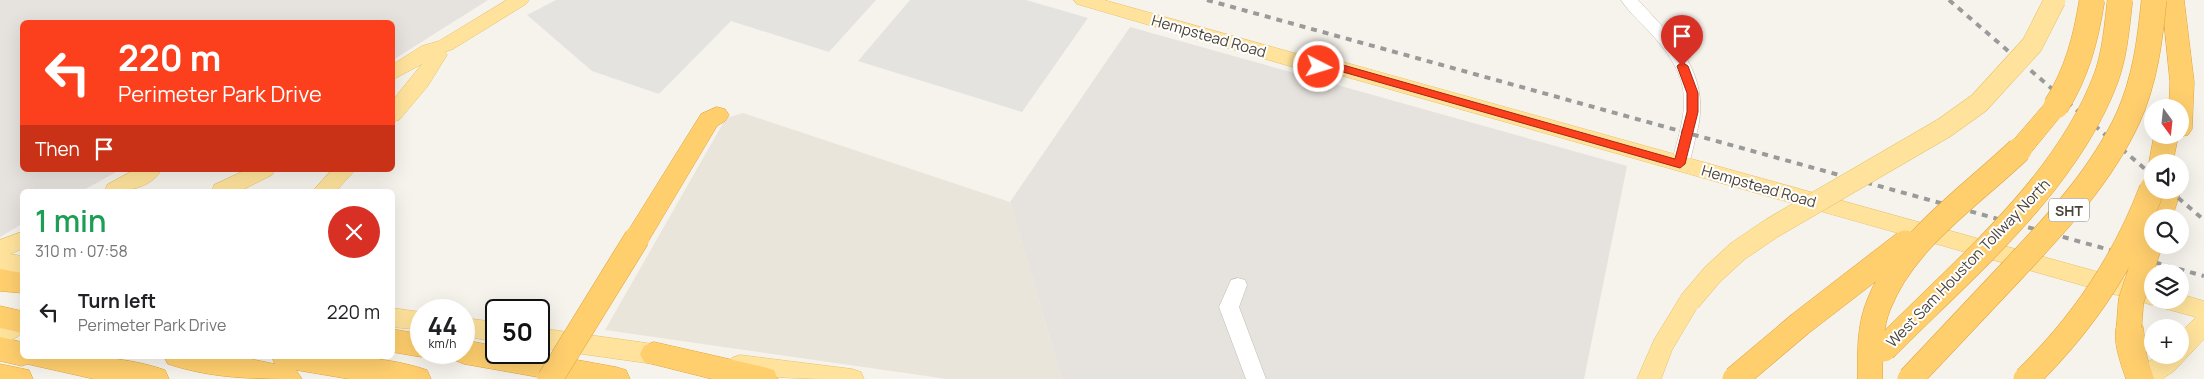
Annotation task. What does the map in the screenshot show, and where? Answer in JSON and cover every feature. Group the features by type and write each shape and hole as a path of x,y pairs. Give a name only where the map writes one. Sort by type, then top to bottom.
{"highway":[{"path":"1870,379 1869,356 1873,321 1883,291 1899,264 1930,232 2025,145 2056,106 2067,88 2080,58 2092,0"},
{"name":"West Sam Houston Tollway North","path":"1855,379 2015,217 2060,166 2085,124 2104,82 2114,46 2120,0"},
{"name":"SHT","path":"1910,379 2066,214 2106,162 2128,119 2143,80 2153,34 2154,0"},
{"path":"2173,0 2182,82 2181,99"},
{"path":"2171,99 2177,40"},
{"path":"2026,379 2070,333 2099,294 2124,255 2143,216 2149,199"},
{"path":"1735,379 1800,324 1898,248 1930,232"},
{"path":"550,379 641,238 560,379"},
{"path":"2141,379 2133,357 2130,335 2131,300 2146,254"},
{"path":"0,280 20,283"},
{"path":"0,317 20,322"},
{"path":"395,340 410,342"},
{"path":"0,349 20,354"},
{"path":"475,354 616,379"},
{"path":"654,354 764,379"},
{"path":"52,359 155,379"},
{"path":"192,359 288,379"},
{"path":"302,359 416,379"},
{"path":"0,376 19,379"}],"main road":[{"path":"395,83 441,50 520,0"},
{"name":"Hempstead Road","path":"1082,0 1319,67 1336,67 2144,294"},
{"name":"Hempstead Road","path":"1122,0 1324,58 1336,67"},
{"path":"1649,379 1662,346 1690,301 1712,275 1738,251 1772,228 1944,128 1979,102 2032,45 2055,0"},
{"path":"395,72 429,50 441,50"},
{"path":"395,111 420,82 441,50"},
{"path":"118,189 148,172"},
{"path":"227,189 258,172"},
{"path":"327,183 342,172"},
{"path":"0,249 20,241"},
{"path":"0,261 20,265"},
{"path":"2189,306 2204,310"},
{"path":"395,317 410,319"},
{"path":"0,337 20,323"},
{"path":"2189,340 2204,324"},
{"path":"550,340 852,379"},
{"path":"2141,379 2166,364"}],"street":[{"path":"1629,0 1671,47 1690,81 1693,93 1692,112 1680,164"},
{"path":"1238,285 1229,307 1256,379"}],"shaded area":[{"path":"0,0 488,0 395,59 395,20 20,20 20,172 116,172 86,189 20,189 20,225 0,237"},
{"path":"556,0 876,0 829,52 731,21 659,94 592,71 527,15"},
{"path":"910,0 1026,0 1088,18 1022,112 858,61"},
{"path":"1130,27 1627,166 1584,379 1062,379 1010,202"},
{"path":"743,113 1010,202 1062,379 947,379 605,330 726,118"}],"railway":[{"path":"1207,0 2204,276"},
{"path":"1949,0 2144,168"},
{"path":"2180,199 2204,220"}],"route":[{"path":"1319,67 1336,67 1680,164 1692,112 1693,93 1690,81 1682,66"}]}
